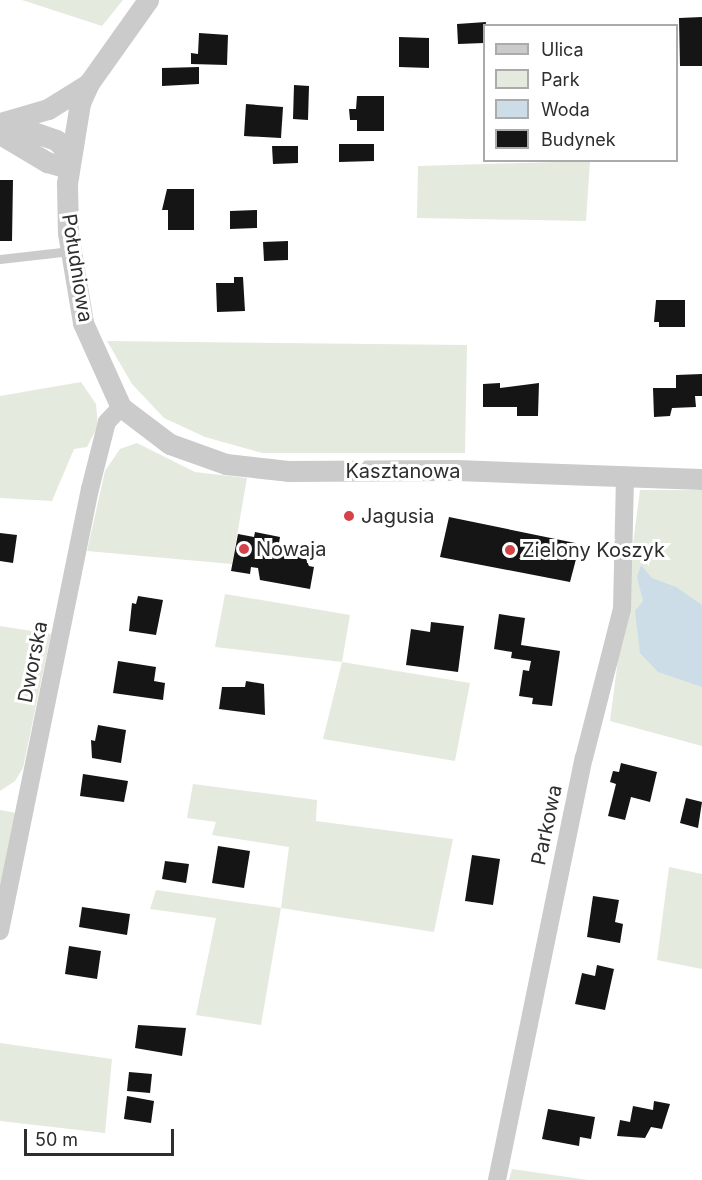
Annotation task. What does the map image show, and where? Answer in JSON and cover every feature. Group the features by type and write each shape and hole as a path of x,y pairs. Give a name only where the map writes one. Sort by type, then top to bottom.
{"street":[{"name":"Południowa","path":"121,406 83,323 66,215 69,161 80,102 89,83 148,0"},
{"path":"2,127 62,103 89,83"},
{"path":"2,127 47,162 69,161"},
{"name":"Kasztanowa","path":"121,406 170,444 226,464 288,471 456,470 625,478 702,479"},
{"name":"Dworska","path":"0,931 90,489 107,422 121,406"},
{"name":"Parkowa","path":"497,1180 584,758 622,609 625,478"}],"lane":[{"path":"0,259 71,251"}],"green space":[{"path":"22,0 123,0 102,26"},
{"path":"590,162 586,221 417,218 418,166"},
{"path":"107,341 467,345 465,453 262,453 205,437 164,418 132,384"},
{"path":"81,382 96,404 98,426 87,447 74,449 52,501 0,498 0,396"},
{"path":"137,443 195,472 247,478 232,564 87,551 105,471 120,449"},
{"path":"640,490 702,490 702,746 610,721"},
{"path":"225,594 350,615 342,662 215,647"},
{"path":"0,626 51,634 23,768 15,781 0,791"},
{"path":"342,662 470,683 455,761 323,739"},
{"path":"193,784 317,800 316,821 453,839 434,932 281,908 289,847 212,835 216,822 187,818"},
{"path":"0,810 16,813 0,899"},
{"path":"669,867 702,874 702,969 657,960"},
{"path":"156,890 281,908 261,1025 196,1015 216,918 150,909"},
{"path":"0,1043 112,1059 105,1133 0,1121"},
{"path":"512,1169 588,1180 509,1180"}],"water":[{"path":"641,565 652,578 676,587 702,605 702,687 658,672 640,653 635,611 643,601 637,577"}],"building":[{"path":"702,17 702,66 680,66 679,18"},
{"path":"486,22 483,24 483,43 458,44 457,24"},
{"path":"199,33 228,35 227,65 191,64 191,53 198,54"},
{"path":"399,37 429,38 429,68 399,67"},
{"path":"199,67 199,84 162,86 162,68"},
{"path":"294,85 309,86 308,120 293,119"},
{"path":"357,96 384,96 384,131 357,131 357,120 350,120 349,109 356,109"},
{"path":"246,104 283,107 281,138 244,136"},
{"path":"339,144 374,144 374,161 339,162"},
{"path":"272,146 298,146 298,163 273,164"},
{"path":"0,180 13,180 12,241 0,241"},
{"path":"167,189 194,189 194,230 168,230 168,210 162,210"},
{"path":"257,210 257,228 230,229 230,211"},
{"path":"288,241 288,260 264,261 263,242"},
{"path":"234,277 243,277 245,311 217,312 216,283 234,283"},
{"path":"656,300 685,300 685,327 659,327 659,322 654,322"},
{"path":"702,374 702,396 695,396 696,407 672,408 670,416 654,417 653,388 676,388 676,375"},
{"path":"500,383 500,388 539,383 538,416 517,416 517,407 483,407 483,384"},
{"name":"Jagusia","path":"349,509 354,511 356,516 354,521 349,523 344,521 342,516 344,511"},
{"name":"Zielony Koszyk","path":"449,517 580,544 570,582 440,557"},
{"path":"255,532 280,537 278,549 304,554 309,566 314,567 310,589 260,580 258,568 251,567 250,574 231,571 238,534 254,537"},
{"path":"0,533 17,535 13,563 0,561"},
{"path":"138,596 163,600 156,635 129,631 132,603 136,604"},
{"path":"499,614 525,618 521,645 560,651 552,706 532,704 533,698 519,696 523,670 529,671 531,661 511,658 512,652 494,649"},
{"path":"431,622 464,626 458,672 406,665 411,629 430,632"},
{"path":"118,661 156,667 154,681 165,683 163,700 113,693"},
{"path":"246,681 264,684 265,715 219,709 222,687 245,687"},
{"path":"98,725 126,730 121,763 92,758 91,740 95,741"},
{"path":"621,763 657,772 650,802 631,797 625,820 608,816 616,784 610,782 613,771 619,772"},
{"path":"83,774 128,781 124,802 80,796"},
{"path":"686,798 702,802 698,828 680,823"},
{"path":"218,846 250,851 244,888 212,883"},
{"path":"472,855 500,859 493,905 465,901"},
{"path":"165,861 189,864 186,883 162,879"},
{"path":"593,896 619,900 615,922 623,924 620,943 587,937"},
{"path":"82,907 130,914 127,935 79,927"},
{"path":"69,946 101,951 97,979 65,974"},
{"path":"597,965 614,969 605,1010 575,1004 582,973 595,976"},
{"path":"138,1025 186,1028 182,1056 135,1048"},
{"path":"129,1072 152,1074 150,1093 127,1091"},
{"path":"127,1096 154,1101 151,1123 124,1119"},
{"path":"654,1101 670,1104 662,1129 651,1127 645,1138 617,1136 620,1120 630,1122 633,1106 653,1110"},
{"path":"548,1109 595,1117 591,1139 580,1137 579,1146 542,1139"}],"place":[{"name":"Jagusia","path":"349,516"},
{"name":"Nowaja","path":"244,549"},
{"name":"Zielony Koszyk","path":"510,550"}]}
